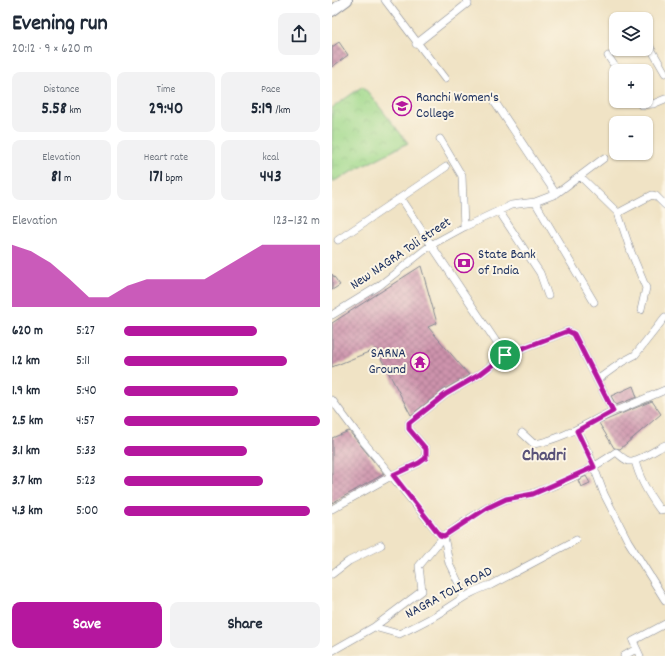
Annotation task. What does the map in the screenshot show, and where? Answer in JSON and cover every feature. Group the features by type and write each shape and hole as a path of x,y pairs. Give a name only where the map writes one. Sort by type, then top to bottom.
{"main road":[{"path":"332,11 347,0"}],"street":[{"path":"386,0 416,44 445,79"},
{"path":"416,44 468,3 466,0"},
{"path":"653,52 665,73"},
{"path":"608,56 613,64"},
{"path":"653,104 665,99"},
{"path":"495,102 556,194"},
{"path":"440,139 462,176 464,227"},
{"name":"New NAGRA Toli street","path":"332,315 378,286 431,245 464,227 511,205 535,202 556,194 604,158"},
{"path":"338,240 446,167"},
{"path":"580,176 618,213 631,252 646,288 641,310"},
{"path":"618,213 652,195 656,196 665,205"},
{"path":"400,198 505,355"},
{"path":"535,202 594,302"},
{"path":"499,211 540,273 548,296"},
{"path":"597,380 622,362 635,356 665,317"},
{"path":"332,509 426,458 426,449 409,429 409,423 414,417 446,394 479,375 505,355 568,331 574,334 613,411"},
{"path":"522,433 534,444 577,431 613,411 665,390"},
{"path":"332,400 358,435 442,535 449,563 462,588 462,598"},
{"path":"577,431 594,467 604,494 628,541 665,600"},
{"path":"332,651 374,627 422,592 419,566 442,535 487,508 506,499 533,494 594,467 616,452 624,459 630,461 665,445"},
{"path":"635,460 637,470 649,495 660,510 665,510"},
{"name":"NAGRA TOLI ROAD","path":"374,627 399,634 431,618 462,598 482,588 491,586 576,540"},
{"path":"332,574 349,561 381,545"},
{"path":"640,656 633,641 665,624"},
{"path":"624,656 636,649"}],"green space":[{"path":"363,86 408,143 332,182 332,108"}],"building":[{"path":"339,42 348,55 332,67 332,47"},
{"path":"421,266 437,323 428,327 469,375 443,390 411,415 376,349 332,367 332,323"},
{"path":"332,274 340,285 332,290"},
{"path":"633,386 637,397 616,405 611,396"},
{"path":"652,401 661,414 620,449 614,448 599,423"},
{"path":"349,431 384,474 332,503 332,438"},
{"path":"586,476 590,483 581,487 578,480"}],"place":[{"name":"Ranchi Women's College","path":"402,106"},
{"name":"State Bank of India","path":"464,263"},
{"name":"SARNA Ground","path":"420,362"}],"district":[{"name":"Chadri","path":"544,456"}],"route":[{"path":"568,331 574,334 597,380 608,398 613,411 577,431 594,467 533,494 506,499 487,508 444,536 440,535 393,475 419,463 426,458 426,449 409,429 409,423 414,417 446,394 479,375 505,355 568,331"}]}
